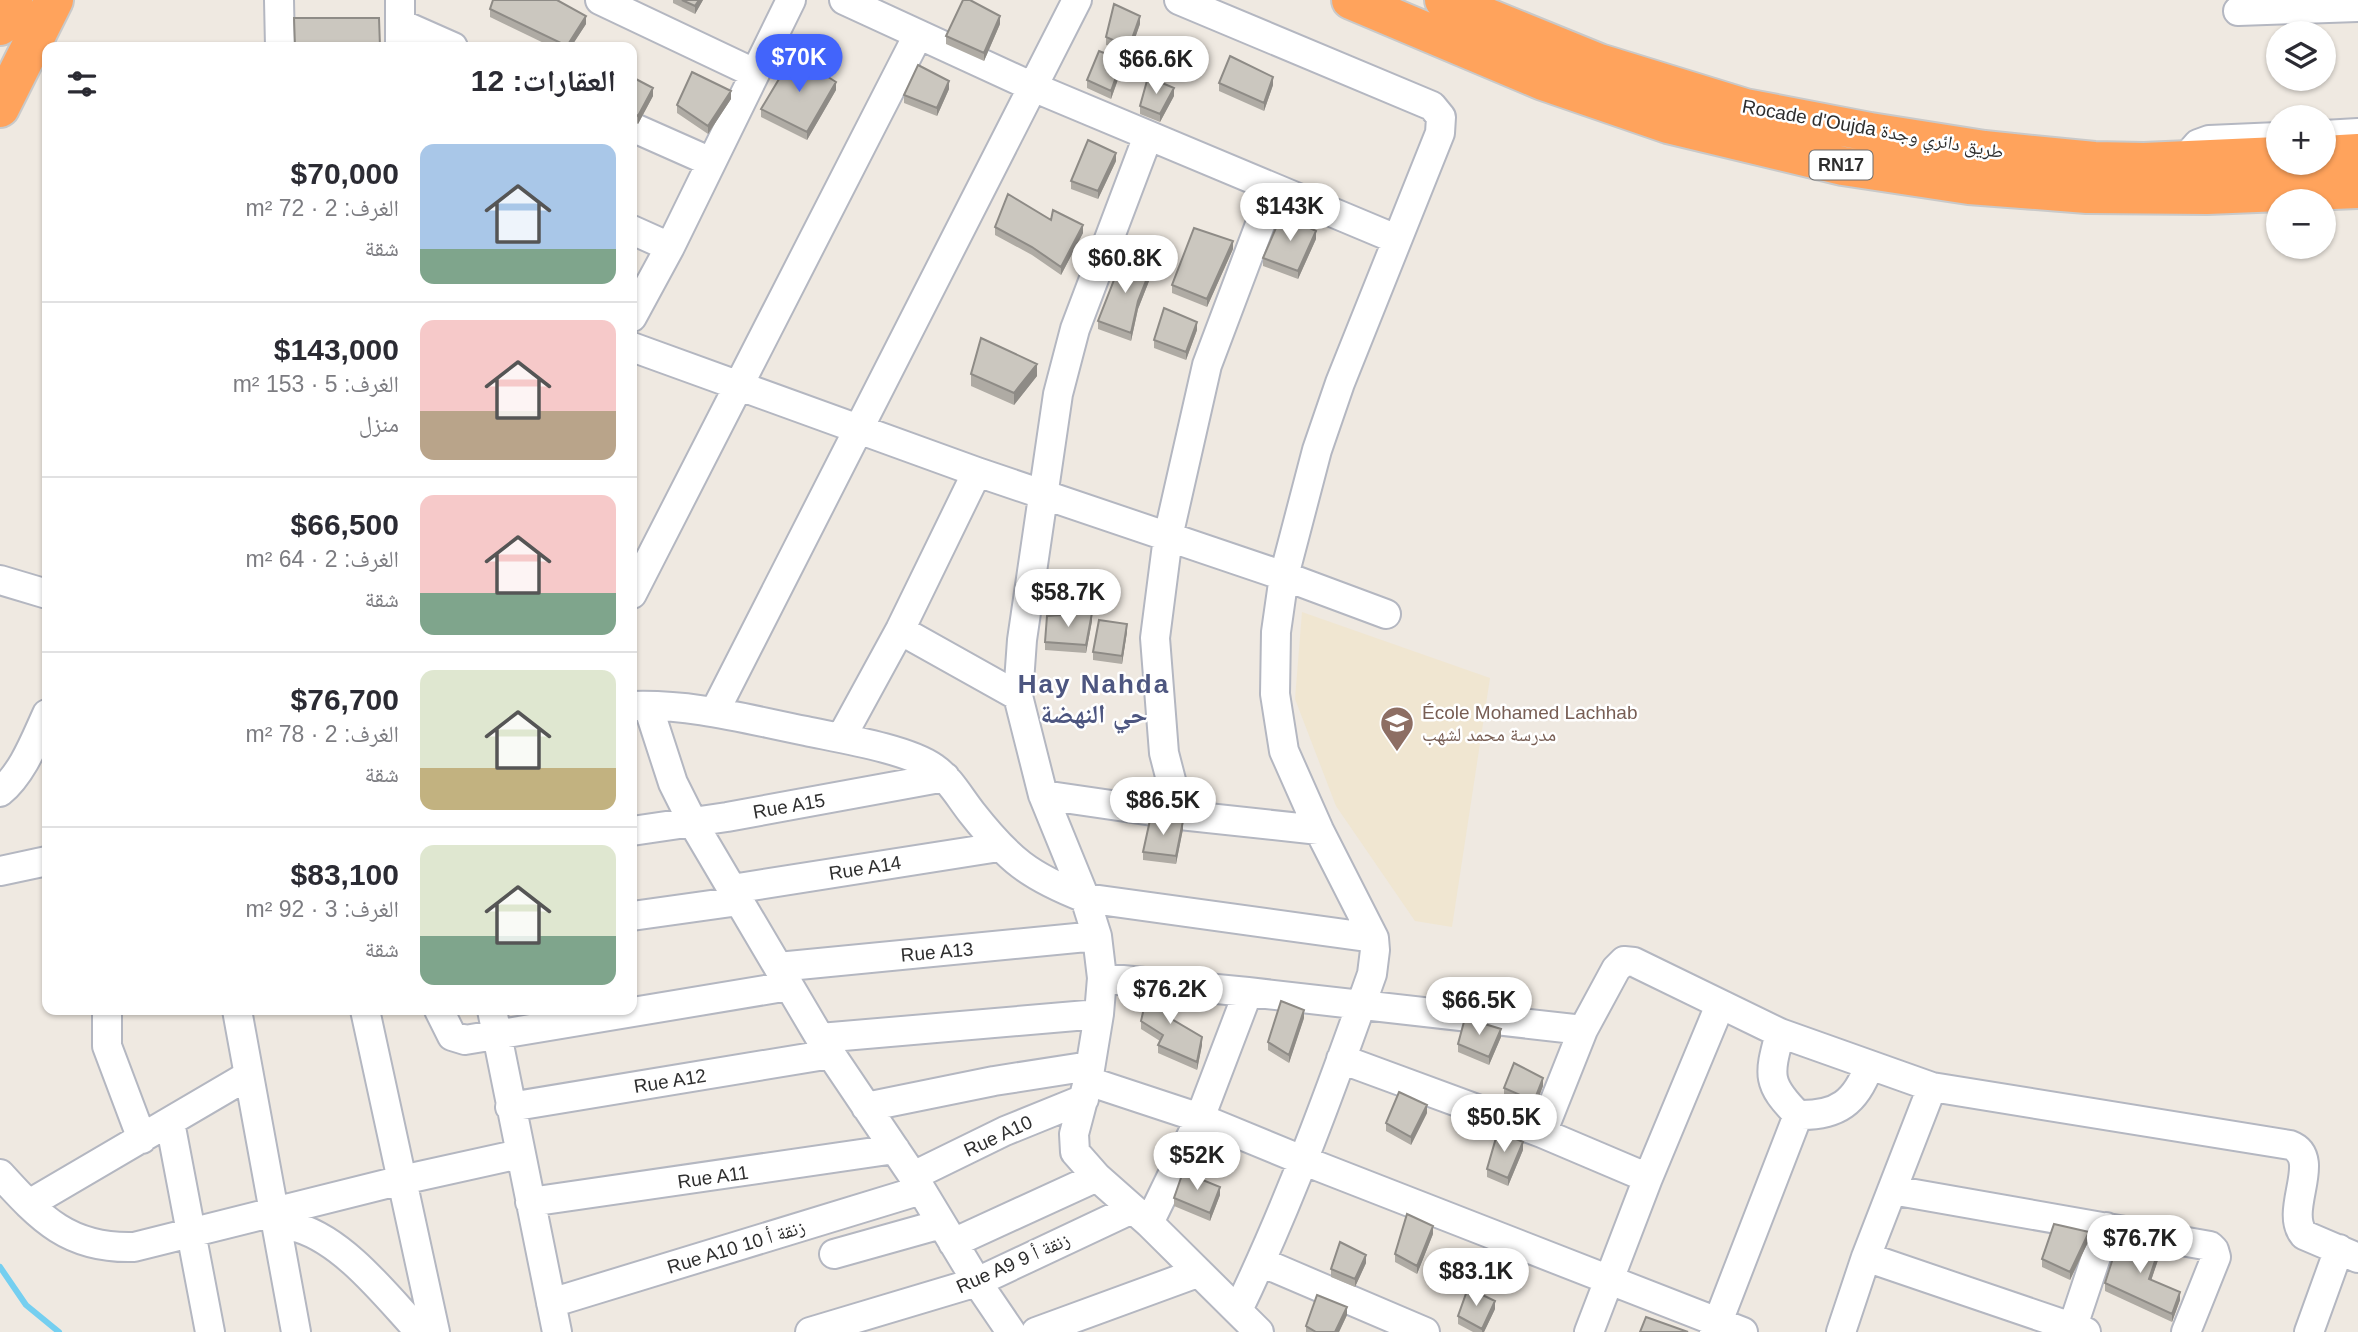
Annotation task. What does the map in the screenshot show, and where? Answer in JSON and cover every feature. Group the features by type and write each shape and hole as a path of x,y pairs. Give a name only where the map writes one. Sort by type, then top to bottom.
{"highway":[{"path":"0,26 13,0"},
{"path":"0,108 54,0"},
{"name":"Rocade d'Oujda طريق دائري وجدة","path":"1351,0 1544,81 1668,124 1843,166 1969,185 2087,194 2207,195 2358,189"},
{"name":"Rocade d'Oujda طريق دائري وجدة","path":"1444,0 1599,63 1745,108 1870,132 1984,150 2094,161 2266,157"},
{"path":"2336,154 2358,153"}],"street":[{"path":"279,0 280,42"},
{"path":"600,0 754,73"},
{"path":"637,308 670,247 791,0"},
{"path":"844,0 1033,87 1273,190 1396,239"},
{"path":"715,711 1077,0"},
{"path":"1179,0 1432,106 1440,114 1440,133 1396,239 1317,450 1284,576 1276,632 1275,694 1284,751 1374,938 1376,950 1372,974 1341,1059 1261,1262 1238,1310"},
{"path":"2238,12 2323,4 2358,8"},
{"path":"400,24 441,42"},
{"path":"637,584 918,35"},
{"path":"637,129 711,162"},
{"path":"2336,134 2358,133"},
{"path":"1148,136 1075,328 1058,394 1022,640 1018,696 1043,795 1085,898 1097,936 1102,978 1087,1082 1074,1144 1076,1152 1097,1177 1141,1216 1259,1332"},
{"path":"2184,160 2198,144 2209,140 2266,138"},
{"path":"1180,815 1164,753 1155,638 1168,537 1207,365 1273,190"},
{"path":"637,232 670,247"},
{"path":"637,349 1386,614"},
{"path":"841,738 900,630 977,471"},
{"path":"0,580 42,593"},
{"path":"900,630 1018,696"},
{"path":"1011,1332 783,976 693,823 640,706 715,711 841,738 922,761 945,777 999,847 1036,876 1085,898 1374,938"},
{"path":"0,792 23,764 42,724"},
{"name":"Rue A15","path":"637,830 693,823 945,777"},
{"path":"1043,795 1180,815 1320,830"},
{"name":"Rue A14","path":"637,915 999,847"},
{"path":"0,871 42,862"},
{"name":"Rue A13","path":"637,1000 783,976 1097,936"},
{"path":"1542,1133 1583,1030 1616,969 1624,961 1634,962 1780,1033 1932,1087 2290,1145 2299,1149 2303,1153 2305,1163 2298,1226 2304,1235 2348,1253 2309,1332"},
{"path":"1102,978 1583,1030"},
{"path":"1141,1216 1200,1118 1248,992"},
{"path":"1589,1332 1648,1178 1720,1005"},
{"name":"Rue A12","path":"510,1107 826,1046 1098,1014"},
{"path":"107,1015 107,1046 142,1139"},
{"path":"238,1015 296,1332"},
{"path":"366,1015 435,1332"},
{"name":"Rue A13","path":"442,1015 453,1036 465,1040 494,1023 543,1015"},
{"path":"494,1023 557,1332"},
{"path":"1780,1033 1771,1068 1774,1086 1781,1098 1798,1115 1815,1115 1850,1101 1863,1083 1869,1066"},
{"path":"1341,1059 1542,1133 1648,1178"},
{"path":"29,1205 249,1075"},
{"path":"866,1107 994,1081 1087,1082 1200,1118 1725,1329 1798,1115"},
{"name":"Rue A10","path":"917,1183 1087,1082"},
{"path":"1841,1332 1866,1257 1932,1087"},
{"path":"170,1122 210,1332"},
{"name":"Rue A11","path":"530,1202 894,1149"},
{"path":"0,1174 44,1220 60,1230 96,1246 134,1247 190,1232 276,1218 402,1180 520,1154"},
{"path":"834,1254 947,1234 1097,1177"},
{"name":"Rue A10 زنقة أ 10","path":"551,1303 917,1183"},
{"path":"1892,1190 2210,1246 2216,1258 2186,1332"},
{"name":"Rue A9 زنقة أ 9","path":"810,1332 977,1282 1141,1216"},
{"path":"276,1218 332,1245 361,1270 420,1332"},
{"path":"1866,1257 2076,1330 2106,1227"},
{"path":"1261,1262 1425,1332"},
{"path":"1036,1332 1197,1273"}],"shaded area":[{"name":"École Mohamed Lachhab مدرسة محمد لشهب","path":"1302,612 1490,678 1452,927 1415,921 1336,806 1295,699"}],"building":[{"path":"493,0 557,0 586,16 570,42 559,42 490,9"},
{"path":"682,0 699,0 695,6"},
{"path":"963,0 970,0 1000,16 984,53 946,36"},
{"path":"1114,4 1140,16 1129,47 1106,37"},
{"path":"294,18 379,18 380,42 295,42"},
{"path":"1099,51 1122,60 1111,91 1087,80"},
{"path":"789,52 836,82 807,132 761,109 779,79"},
{"path":"1230,56 1273,77 1264,103 1219,83"},
{"path":"918,65 949,81 937,108 904,95"},
{"path":"692,72 731,91 708,126 677,105"},
{"path":"1148,77 1174,88 1160,114 1140,106"},
{"path":"637,80 653,88 637,115"},
{"path":"1088,140 1116,153 1098,191 1071,181"},
{"path":"1008,194 1051,220 1053,210 1083,225 1061,267 995,227"},
{"path":"1282,214 1316,231 1298,271 1263,258"},
{"path":"1194,228 1233,241 1207,299 1172,285"},
{"path":"1123,257 1151,268 1138,301 1131,333 1098,321"},
{"path":"1164,308 1197,322 1186,352 1154,340"},
{"path":"981,338 1037,364 1014,393 971,374"},
{"path":"1092,613 1086,645 1045,642 1047,616"},
{"path":"1099,620 1127,624 1122,656 1093,652"},
{"path":"1150,820 1183,821 1176,856 1143,852"},
{"path":"1149,986 1177,1002 1170,1018 1202,1037 1197,1062 1158,1045 1163,1035 1141,1021"},
{"path":"1281,1001 1304,1010 1289,1055 1268,1042"},
{"path":"1465,1018 1501,1029 1489,1057 1458,1044"},
{"path":"1514,1063 1543,1078 1534,1101 1504,1088"},
{"path":"1399,1092 1427,1105 1411,1137 1386,1123"},
{"path":"1498,1131 1523,1142 1508,1178 1487,1169"},
{"path":"1183,1172 1220,1187 1210,1213 1174,1198"},
{"path":"1407,1214 1433,1226 1417,1266 1395,1254"},
{"path":"2054,1224 2089,1232 2070,1272 2042,1259"},
{"path":"2120,1236 2159,1249 2149,1279 2180,1292 2172,1314 2105,1283"},
{"path":"1340,1242 1366,1255 1355,1279 1331,1269"},
{"path":"1468,1288 1495,1301 1482,1329 1458,1316"},
{"path":"1317,1295 1347,1307 1335,1332 1316,1332 1306,1326"},
{"path":"1646,1317 1688,1332 1640,1332"}],"waterway":[{"path":"0,1267 26,1305 59,1332"}],"place":[{"name":"École Mohamed Lachhab مدرسة محمد لشهب","path":"1397,753"}],"district":[{"name":"Hay Nahda حي النهضة","path":"1094,699"}]}
